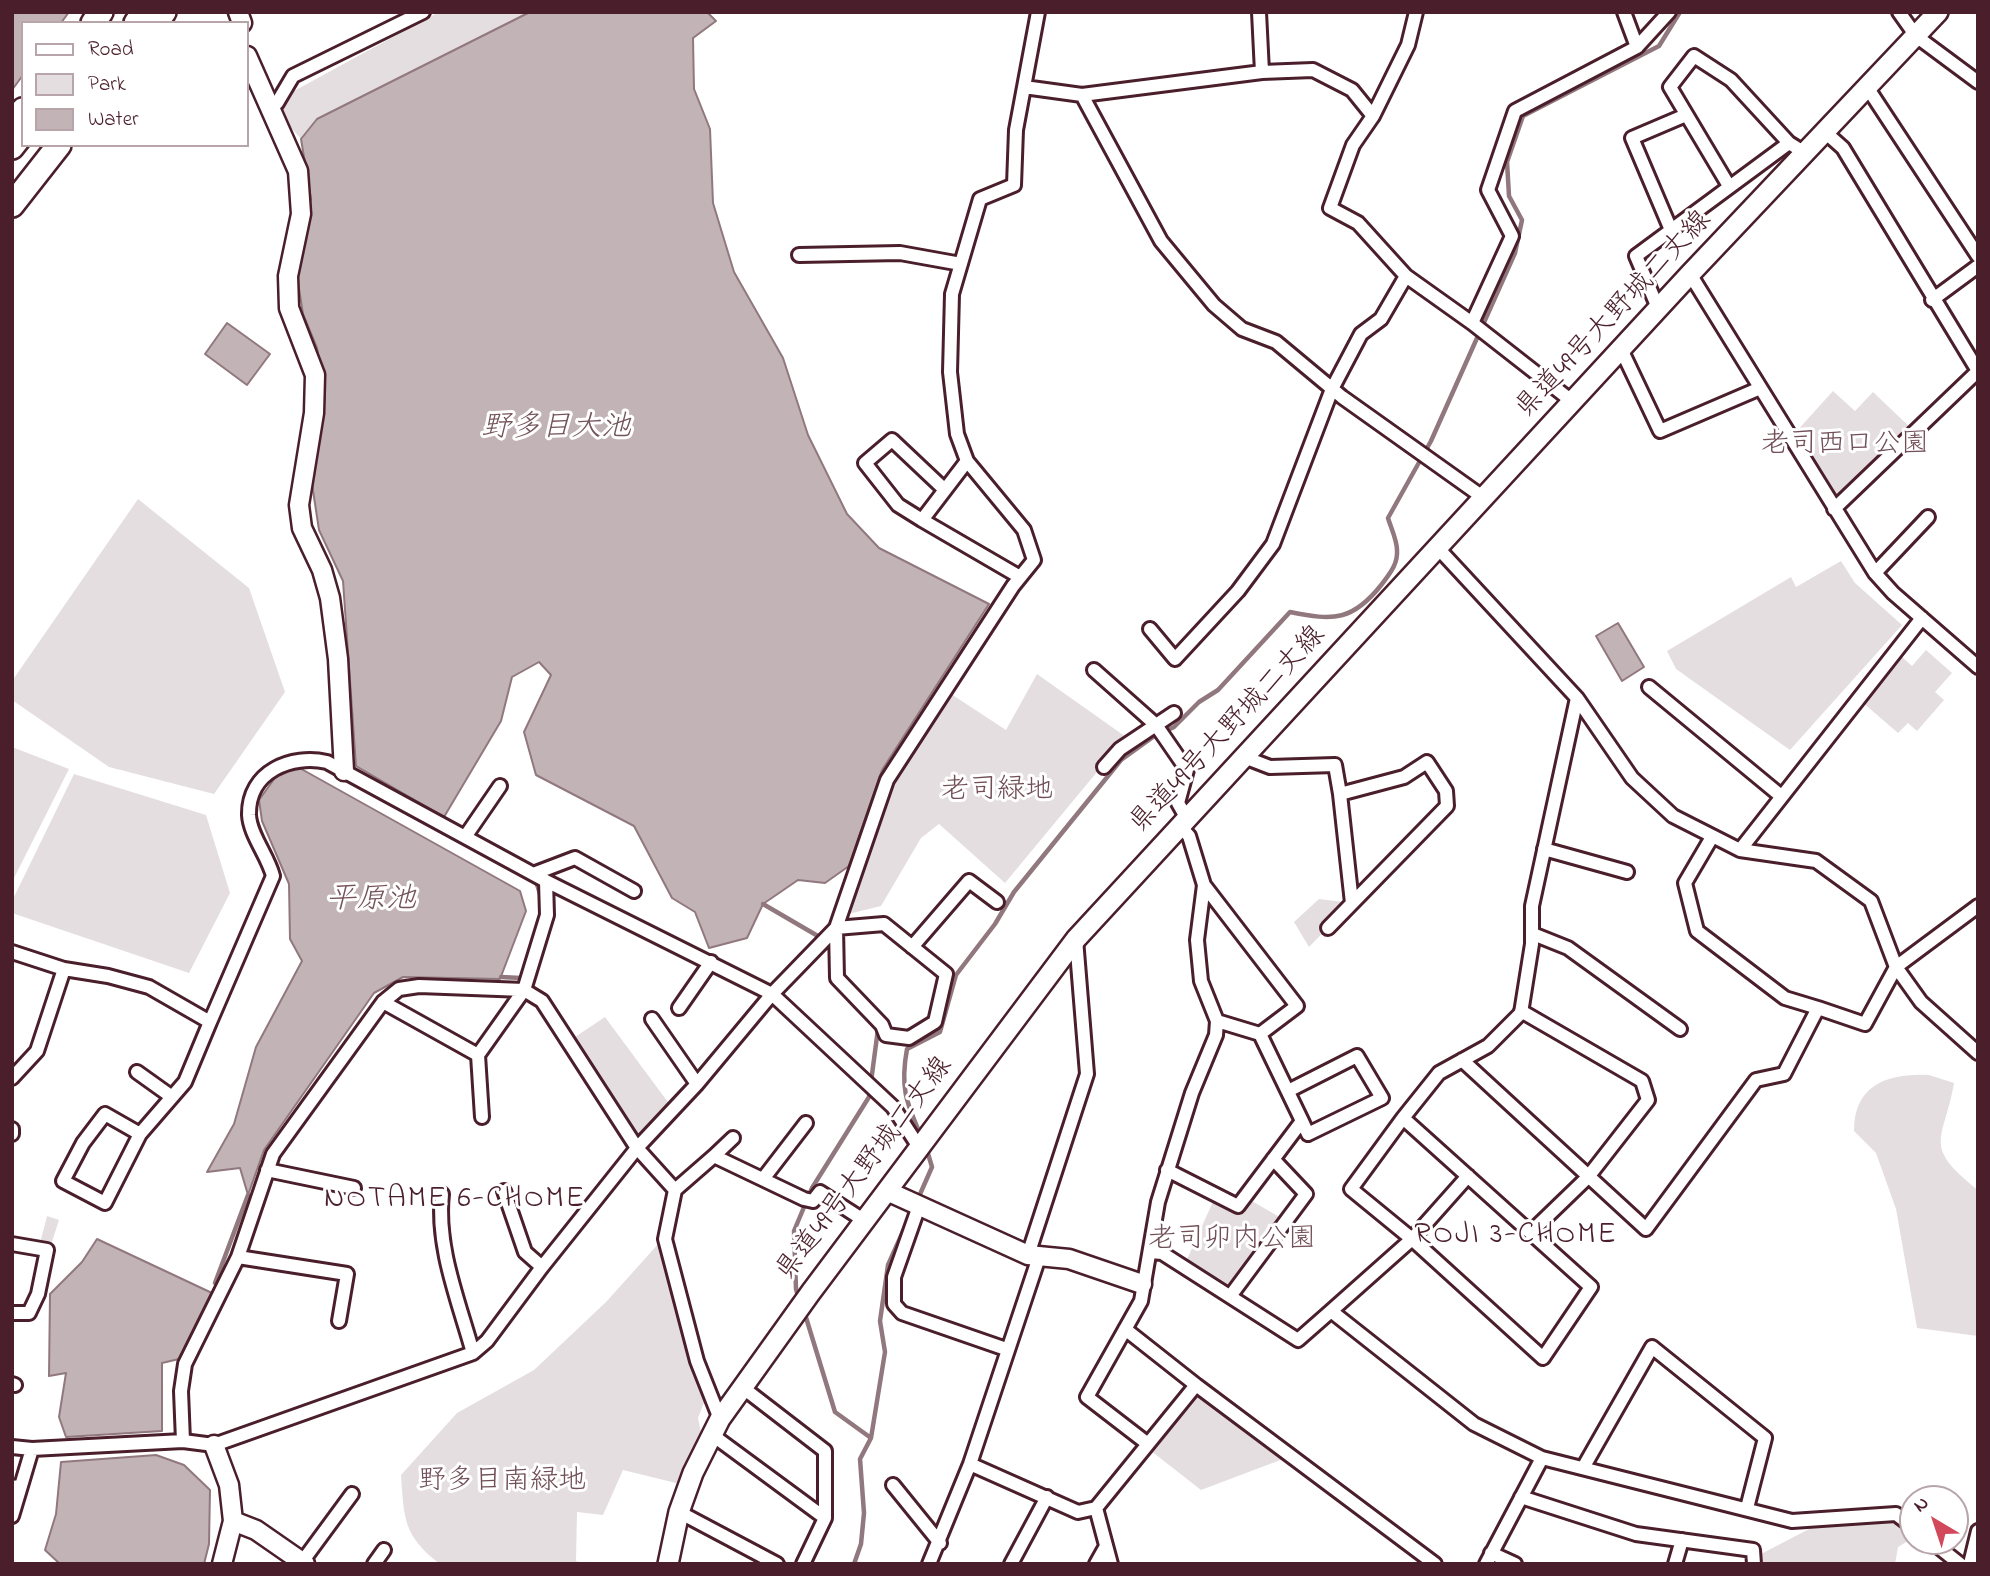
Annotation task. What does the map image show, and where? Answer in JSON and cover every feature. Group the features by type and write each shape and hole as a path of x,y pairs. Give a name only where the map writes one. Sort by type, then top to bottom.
{"highway":[{"path":"12,186 41,147"},
{"path":"12,205 57,147"}],"main road":[{"name":"県道49号大野城二丈線","path":"668,1564 679,1512 692,1473 715,1427 797,1310 1076,939 1182,821 1690,274 1797,148 1825,132 1938,12"}],"street":[{"path":"270,104 277,103 293,76 423,12"},
{"path":"12,1447 32,1449 183,1441 214,1445 473,1353 488,1341 542,1266 637,1148 697,1084 772,995 836,928 884,924 946,974 935,1023 909,1038 886,1035 882,1024 837,978 836,928 887,780 1020,577 1034,560 1024,530 967,461 957,434 950,372 953,294 980,199 1014,185 1016,130 1038,12"},
{"path":"1258,12 1262,72"},
{"path":"1416,12 1408,45 1373,116 1353,145 1330,208 1358,223 1406,276 1474,324 1573,402"},
{"path":"1624,12 1637,47"},
{"path":"1474,324 1512,236 1488,190 1515,111 1637,47 1669,12"},
{"path":"1899,12 1916,36 1978,82"},
{"path":"1658,308 1636,256 1729,186 1797,148 1731,79 1694,56 1670,87 1729,186"},
{"path":"248,58 298,171 300,214 288,276 289,308 315,375 314,413 299,505 302,528 323,570 330,598 338,659 344,771"},
{"path":"1024,87 1082,95 1262,72 1313,71 1352,90 1373,116"},
{"path":"1867,87 1978,256"},
{"path":"1082,95 1161,241 1214,305 1241,329 1276,342 1332,389 1484,498"},
{"path":"1671,230 1633,138 1686,115"},
{"path":"1825,132 1843,148 1932,300 1978,371 1834,509"},
{"path":"799,255 900,253 961,264"},
{"path":"1932,300 1978,266"},
{"path":"1690,274 1758,389 1875,573 1978,667"},
{"path":"1150,629 1175,659 1238,591 1273,544 1332,389 1360,334 1381,319 1406,276"},
{"path":"1621,349 1660,431 1758,389"},
{"path":"945,490 891,440 865,463 898,505 1020,577"},
{"path":"922,520 967,461"},
{"path":"1875,573 1928,517"},
{"path":"1437,547 1577,698 1632,778 1672,816 1740,850 1816,861 1871,901 1896,967 1921,1002 1978,1053"},
{"path":"1740,850 1922,618"},
{"path":"1094,670 1156,725 1187,770 1178,803 1203,885 1297,1006 1260,1034"},
{"path":"1649,687 1781,796"},
{"path":"1403,1118 1591,1287 1543,1358 1412,1239 1351,1189 1403,1118 1438,1073 1488,1046 1521,1011 1533,934 1532,906 1577,698"},
{"path":"1104,766 1120,749 1174,713"},
{"path":"1244,757 1270,767 1335,765 1352,904"},
{"path":"140,1134 105,1114 83,1143 63,1181 105,1203 140,1134 185,1082 273,876 249,815 252,799 261,780 277,765 309,758 327,762 546,881 772,995 893,1107 923,1141"},
{"path":"1328,928 1447,806 1446,791 1427,762 1404,777 1340,794"},
{"path":"465,837 500,786"},
{"path":"1712,837 1685,883 1697,931 1785,998 1865,1024 1896,967 1978,906"},
{"path":"1544,849 1627,872"},
{"path":"533,874 575,858 634,891"},
{"path":"482,1117 478,1055 524,990 547,915 546,881"},
{"path":"912,947 969,881 997,902"},
{"path":"1148,1444 1087,1396 1141,1301 1158,1202 1167,1170 1192,1093 1216,1035 1217,1021 1201,981 1197,940 1203,885"},
{"path":"1533,934 1568,948 1679,1029"},
{"path":"929,1564 940,1543 970,1465 1087,1074 1076,939"},
{"path":"12,952 64,969 108,976 149,987 210,1022"},
{"path":"679,1008 711,962"},
{"path":"12,1078 37,1051 64,969"},
{"path":"183,1441 181,1391 185,1364 239,1257 273,1154 383,1002 400,989 419,986 524,990 542,1001 637,1148 674,1190"},
{"path":"383,1002 478,1055"},
{"path":"1462,1060 1646,1229 1756,1080 1784,1074 1818,1008"},
{"path":"1521,1011 1642,1080 1648,1100 1588,1177 1531,1232"},
{"path":"652,1019 697,1084"},
{"path":"1217,1021 1260,1034 1308,1134 1382,1098 1357,1056 1288,1091"},
{"path":"137,1072 172,1097"},
{"path":"1167,1170 1238,1206 1302,1121"},
{"path":"763,1179 806,1123"},
{"path":"733,1138 674,1190 665,1239 715,1427 825,1518"},
{"path":"714,1156 809,1200 820,1192 865,1222"},
{"path":"1231,1295 1306,1194 1273,1159"},
{"path":"267,1170 354,1188"},
{"path":"1151,1252 1162,1253 1298,1340 1412,1239 1468,1176"},
{"path":"504,1191 525,1252 542,1266"},
{"path":"887,1191 1033,1256 1069,1259 1142,1284"},
{"path":"442,1194 440,1213 443,1244 473,1353"},
{"path":"913,1204 894,1277 894,1304 902,1313 1006,1349"},
{"path":"12,1244 47,1250 38,1294 29,1313 12,1313"},
{"path":"239,1257 348,1274 339,1321"},
{"path":"1331,1311 1474,1424 1542,1458 1792,1521 1896,1514 1899,1516"},
{"path":"1125,1329 1435,1564"},
{"path":"1583,1468 1652,1347 1765,1438 1747,1508"},
{"path":"970,1465 1078,1512 1096,1508 1196,1385"},
{"path":"742,1387 825,1451 825,1518 803,1564"},
{"path":"214,1445 229,1485 233,1521 222,1564"},
{"path":"12,1516 17,1487 32,1449"},
{"path":"1515,1564 1489,1558 1542,1458"},
{"path":"893,1486 940,1543"},
{"path":"233,1521 256,1530 304,1563 352,1494"},
{"path":"1011,1564 1047,1497"},
{"path":"1521,1497 1636,1534 1753,1550 1754,1564"},
{"path":"1096,1508 1111,1564"},
{"path":"679,1512 777,1564"},
{"path":"1970,1564 1978,1531"},
{"path":"1675,1564 1682,1540"},
{"path":"1096,1564 1105,1548"},
{"path":"374,1564 384,1550"}],"green space":[{"path":"439,12 536,12 301,139 270,104"},
{"name":"老司西口公園","path":"1833,391 1855,411 1873,392 1913,430 1839,499 1795,433"},
{"path":"138,499 249,588 285,692 214,794 109,767 12,700 12,681"},
{"path":"1841,561 1855,583 1902,625 1790,750 1676,669 1667,651 1791,577 1796,587"},
{"path":"1926,650 1952,673 1935,692 1944,700 1917,731 1908,723 1898,733 1862,702 1902,657 1912,666"},
{"name":"老司緑地","path":"1037,674 1126,737 1005,883 939,824 921,838 881,906 840,916 887,780 945,690 1006,730"},
{"path":"12,747 69,769 12,882"},
{"path":"74,774 206,815 230,893 189,973 12,913 12,901"},
{"path":"1319,899 1352,903 1309,947 1294,922"},
{"path":"605,1017 673,1109 637,1148 569,1041"},
{"path":"1929,1075 1954,1083 1942,1130 1943,1152 1960,1175 1978,1190 1978,1336 1917,1328 1896,1209 1876,1153 1854,1131 1860,1102 1876,1085 1900,1076"},
{"name":"老司卯内公園","path":"1216,1195 1238,1206 1245,1197 1288,1222 1231,1295 1184,1266"},
{"path":"47,1216 59,1220 51,1245 40,1243"},
{"name":"野多目南緑地","path":"660,1242 672,1298 705,1400 698,1418 701,1432 680,1484 623,1470 603,1515 577,1512 576,1561 585,1564 440,1564 412,1535 405,1515 401,1475 457,1413 534,1370 606,1302"},
{"path":"1196,1385 1291,1456 1201,1490 1146,1447"},
{"path":"1895,1519 1899,1522 1899,1546 1895,1564 1763,1564 1761,1554 1811,1528"}],"water":[{"path":"12,12 69,12 62,21 21,21 21,78 12,90"},
{"name":"野多目大池","path":"530,12 707,12 716,21 693,38 694,89 710,129 713,203 734,272 783,358 808,435 847,514 879,548 989,604 882,770 849,866 825,883 798,880 763,904 747,938 709,948 695,912 672,898 634,826 536,775 524,732 551,675 539,662 512,677 501,721 444,817 356,766 343,581 319,530 312,484 325,396 317,348 303,314 296,270 311,199 301,139 317,119"},
{"path":"227,323 270,354 247,385 205,354"},
{"path":"1618,623 1644,667 1622,681 1596,636"},
{"name":"平原池","path":"296,766 520,891 526,911 500,979 403,977 374,993 264,1150 248,1195 240,1168 207,1172 234,1124 256,1047 302,961 290,939 289,884 262,821 259,800 277,775"},
{"path":"97,1239 212,1293 179,1359 162,1363 162,1431 66,1437 59,1417 66,1373 49,1376 50,1294 82,1262"},
{"path":"156,1455 184,1465 210,1490 209,1544 204,1564 60,1564 45,1550 56,1514 61,1462"}],"waterway":[{"path":"921,1136 904,1084 907,1049 940,1032 956,975 995,924 1014,892 1121,760 1153,737 1174,727 1199,702 1218,690 1290,612 1319,617 1342,615 1362,605 1391,572 1397,550 1388,518 1431,441 1515,253 1522,220 1509,196 1507,162 1523,116 1659,46 1680,12"},
{"path":"536,881 541,897"},
{"path":"763,904 823,939"},
{"path":"501,977 521,978 525,973"},
{"path":"799,1300 796,1289 794,1231 812,1188 869,1097 878,1029"},
{"path":"917,1201 932,1167 926,1147"},
{"path":"215,1283 248,1195"},
{"path":"854,1564 861,1544 864,1513 860,1459 871,1438 885,1352 880,1321 888,1265 913,1209"},
{"path":"804,1311 835,1412 871,1438"}],"district":[{"name":"NOTAME 6-CHOME","path":"455,1201"},
{"name":"ROJI 3-CHOME","path":"1516,1237"}]}
